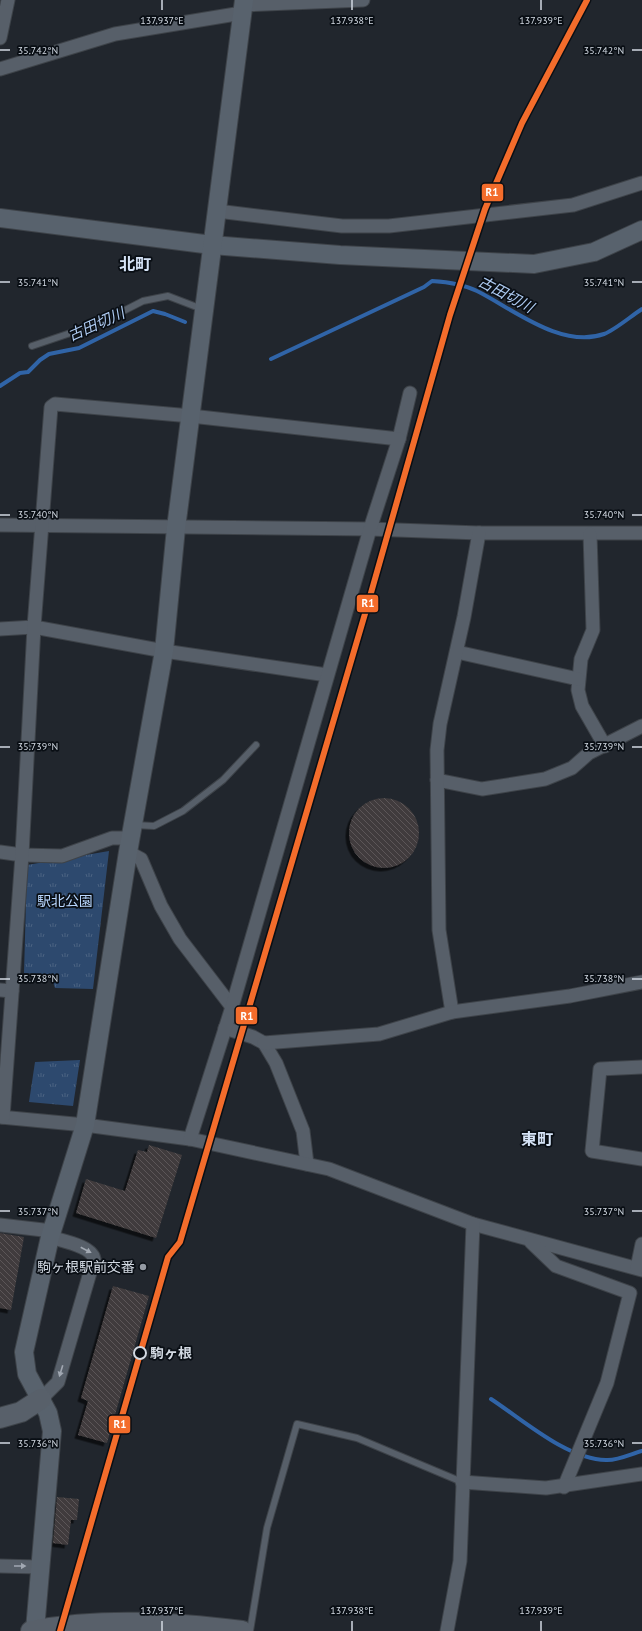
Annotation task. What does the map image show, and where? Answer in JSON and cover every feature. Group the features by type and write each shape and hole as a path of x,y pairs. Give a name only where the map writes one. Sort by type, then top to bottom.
{"main road":[{"path":"0,1418 21,1412 41,1399"},
{"path":"33,1631 124,1622 191,1624 234,1630"}],"street":[{"path":"0,38 8,0"},
{"path":"0,69 115,34 243,6 363,0"},
{"path":"33,1631 52,1443 51,1422 41,1399 27,1374 24,1352 51,1234 85,1125 131,839 164,651 176,528 243,6"},
{"path":"217,211 342,226 389,226 573,205 642,183"},
{"path":"0,218 212,245 340,255 534,264 594,252 642,230"},
{"path":"190,1139 232,1007 327,675 398,439 410,393"},
{"path":"398,439 191,416 55,404 51,407 34,627 22,855 6,991 1,1117 85,1125 190,1139 329,1169 473,1224 530,1241 639,1269 642,1244"},
{"path":"0,525 479,533 642,533"},
{"path":"452,1012 439,930 437,750 440,724 457,652 479,533"},
{"path":"590,534 593,630 581,659 578,690 582,706 605,746"},
{"path":"0,629 34,627 164,651 327,675"},
{"path":"457,652 578,679"},
{"path":"437,780 482,789 545,779 572,768 589,754 642,726"},
{"path":"0,852 22,855 62,856 112,838 131,839"},
{"path":"131,839 161,906 180,939 232,1007"},
{"path":"264,1044 379,1034 452,1012 570,996 642,982"},
{"path":"225,1028 253,1037 264,1044 284,1081 303,1131 307,1164"},
{"path":"642,1067 600,1070 592,1151 642,1159"},
{"path":"447,1631 460,1561 473,1224"},
{"path":"0,1225 51,1234 89,1250 94,1255 58,1382 41,1399"},
{"path":"530,1241 556,1266 630,1293 607,1383 564,1487"},
{"path":"462,1482 546,1488 564,1487 642,1474"},
{"path":"0,1566 39,1567"}],"lane":[{"path":"32,346 100,323 143,301 168,296 204,310"},
{"path":"131,839 183,811 223,780 256,745"},
{"path":"250,1631 267,1528 297,1424 357,1438 462,1482"}],"green space":[{"name":"駅北公園","path":"109,851 93,989 55,988 51,975 24,973 27,865"},
{"path":"80,1060 73,1106 29,1102 35,1062"}],"building":[{"path":"384,798 397,801 409,808 416,820 419,833 416,846 409,858 397,865 384,868 371,865 359,858 352,846 349,833 352,820 359,808 371,801"},
{"path":"149,1145 182,1155 156,1238 76,1213 86,1179 125,1191 138,1150 147,1152"},
{"path":"0,1233 24,1237 11,1310 0,1308"},
{"path":"113,1286 149,1296 107,1443 78,1435 88,1401 81,1398"},
{"path":"57,1497 79,1499 77,1520 71,1520 68,1545 53,1543"}],"waterway":[{"name":"古田切川","path":"271,359 424,287 432,281 455,284 472,289 538,325 554,332 571,336 588,337 604,334 642,309"},
{"name":"古田切川","path":"0,386 20,373 28,372 40,360 49,354 79,348 153,311 185,322"},
{"path":"491,1399 531,1428 576,1453 591,1458 610,1460 642,1451"}],"transit line":[{"name":"R1","path":"60,1631 168,1257 180,1242 367,607 450,315 485,209 522,123 587,0"}],"place":[{"name":"駒ヶ根駅前交番","path":"143,1267"},
{"name":"駒ヶ根","path":"140,1353"}],"district":[{"name":"北町","path":"135,264"},
{"name":"東町","path":"537,1139"}]}
